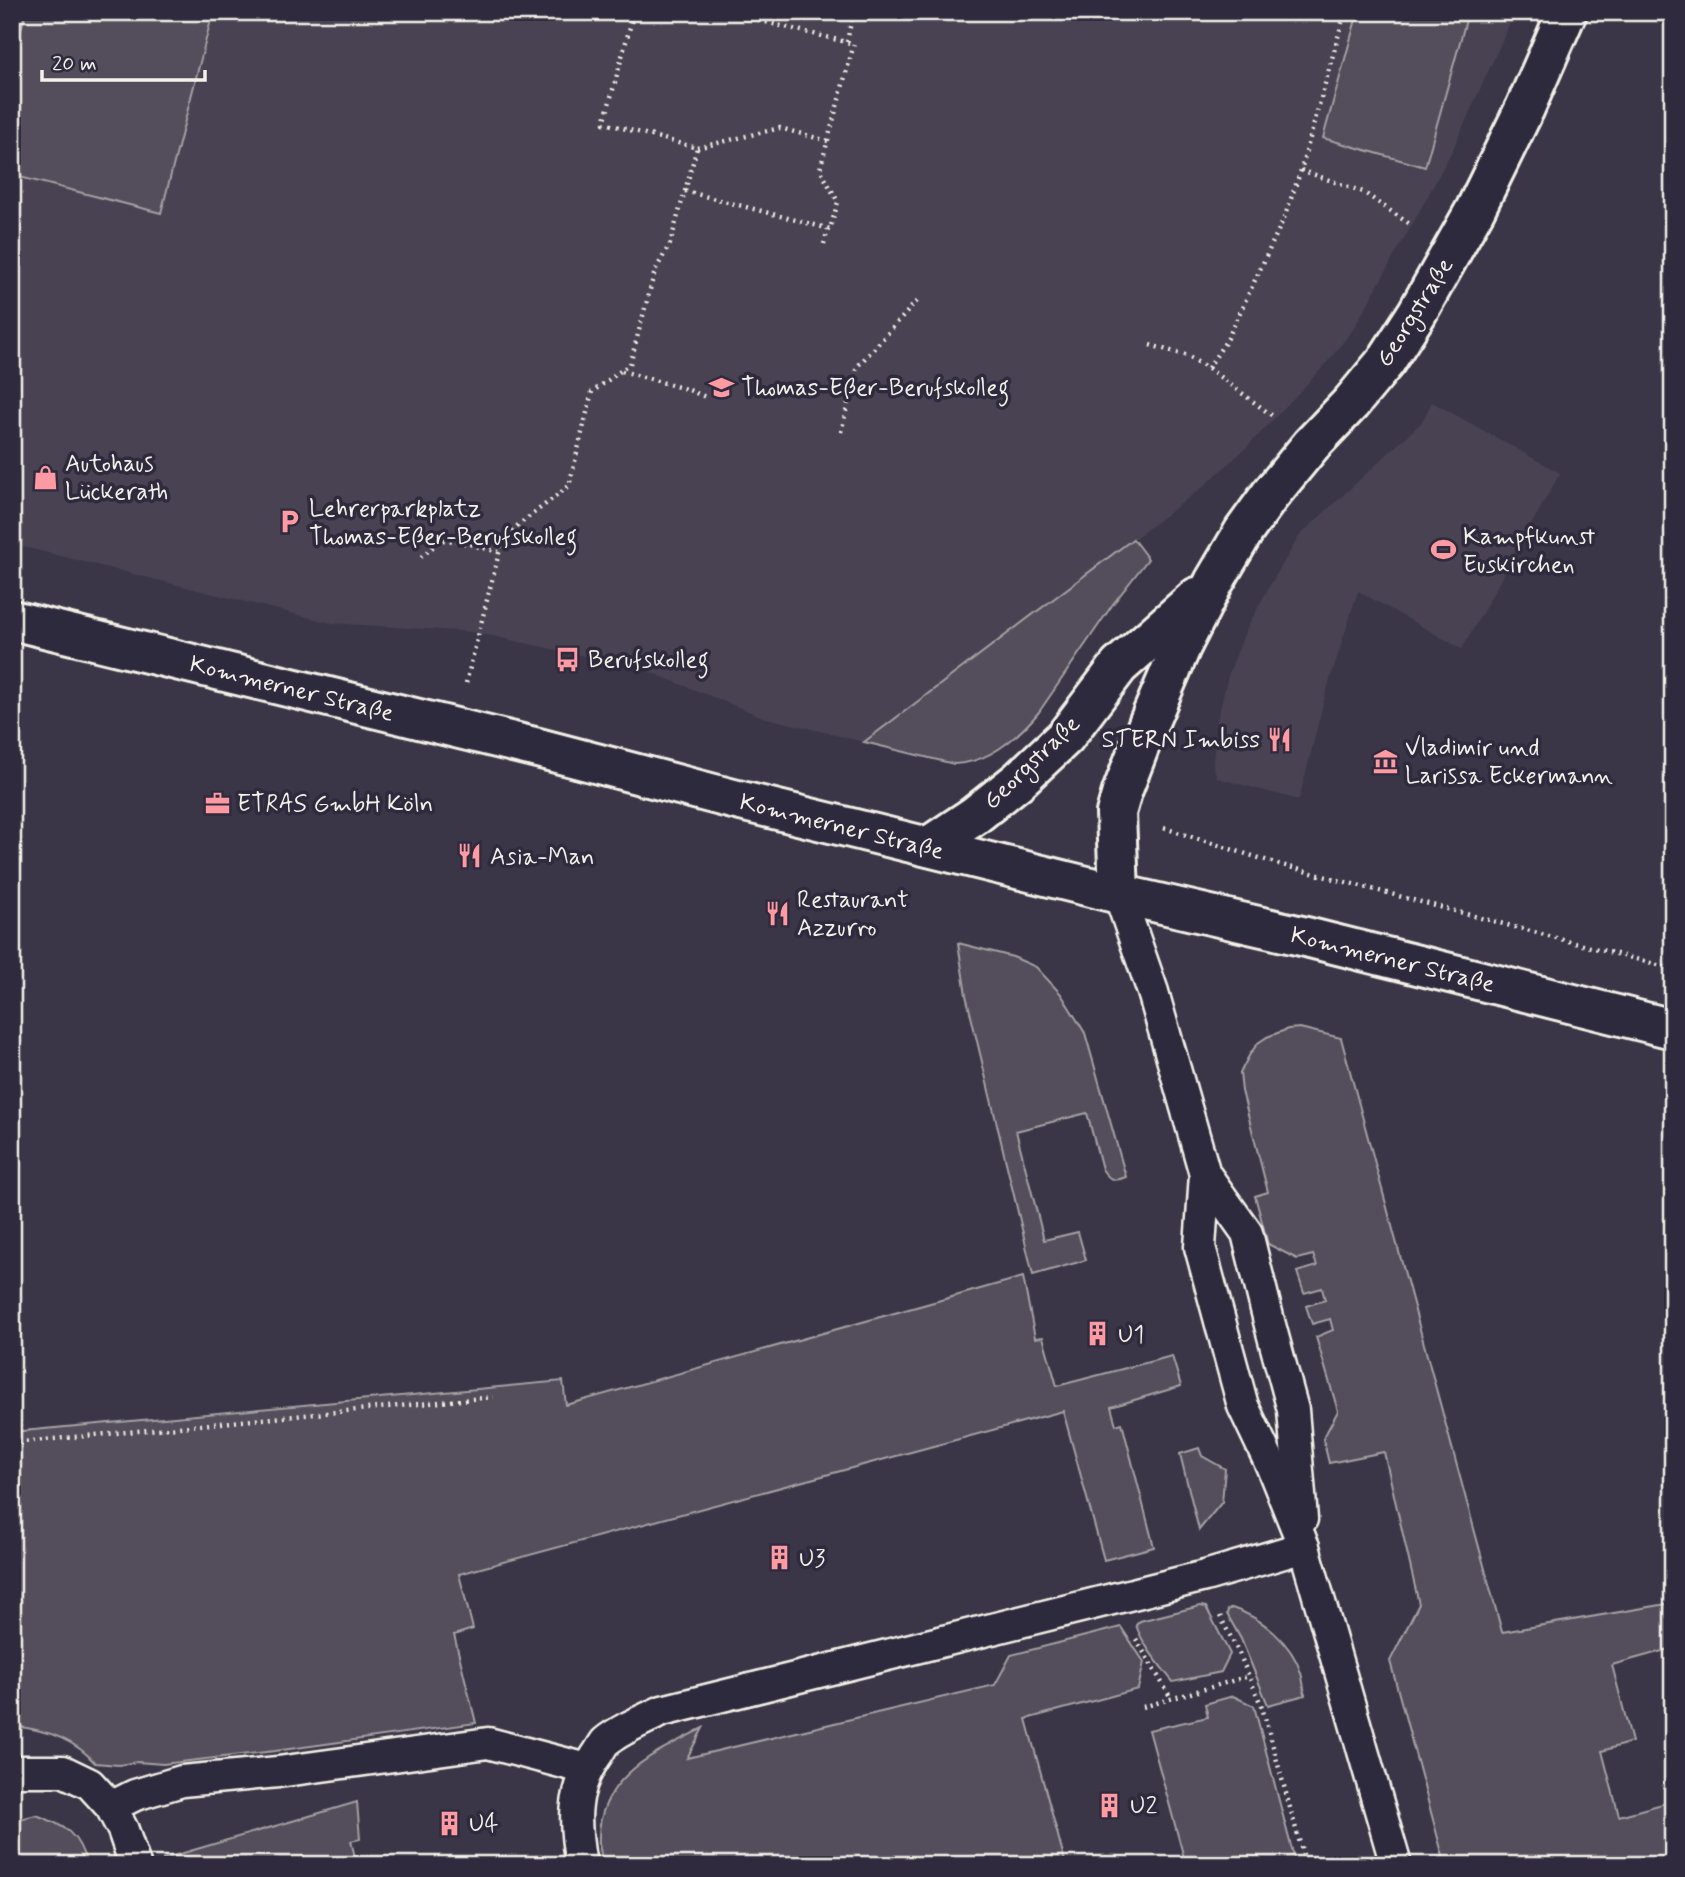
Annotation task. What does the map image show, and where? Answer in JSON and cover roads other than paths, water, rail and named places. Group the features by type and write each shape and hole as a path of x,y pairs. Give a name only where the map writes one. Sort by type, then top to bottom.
{"main road":[{"name":"Georgstraße","path":"1119,894 1116,813 1122,792 1181,647 1214,582 1244,531 1270,495 1386,361 1417,313 1451,254 1525,108 1567,12"},
{"name":"Georgstraße","path":"929,846 974,816 1018,781 1065,737 1119,666 1214,582"},
{"name":"Kommerner Straße","path":"12,620 1673,1029"}],"lane":[{"path":"1119,894 1153,992 1205,1174 1247,1233 1293,1410 1304,1547"},
{"path":"1205,1174 1200,1247 1243,1406 1271,1465 1304,1547 1396,1865"},
{"path":"581,1865 575,1831 577,1797 587,1769 605,1743 662,1711 1205,1576 1304,1547"},
{"path":"111,1807 135,1795 182,1782 278,1772 488,1743 587,1769"},
{"path":"12,1770 63,1771 90,1784 111,1807 123,1830 135,1865"}],"place":[{"name":"Thomas-Eßer-Berufskolleg","path":"721,387"},
{"name":"Autohaus Lückerath","path":"45,477"},
{"name":"Lehrerparkplatz Thomas-Eßer-Berufskolleg","path":"289,522"},
{"name":"Kampfkunst Euskirchen","path":"1443,550"},
{"name":"Berufskolleg","path":"568,659"},
{"name":"STERN Imbiss","path":"1280,739"},
{"name":"Vladimir und Larissa Eckermann","path":"1385,761"},
{"name":"ETRAS GmbH Köln","path":"217,803"},
{"name":"Asia-Man","path":"470,856"},
{"name":"Restaurant Azzurro","path":"777,913"},
{"name":"U1","path":"1098,1334"},
{"name":"U3","path":"779,1558"},
{"name":"U2","path":"1110,1805"},
{"name":"U4","path":"449,1823"}]}
